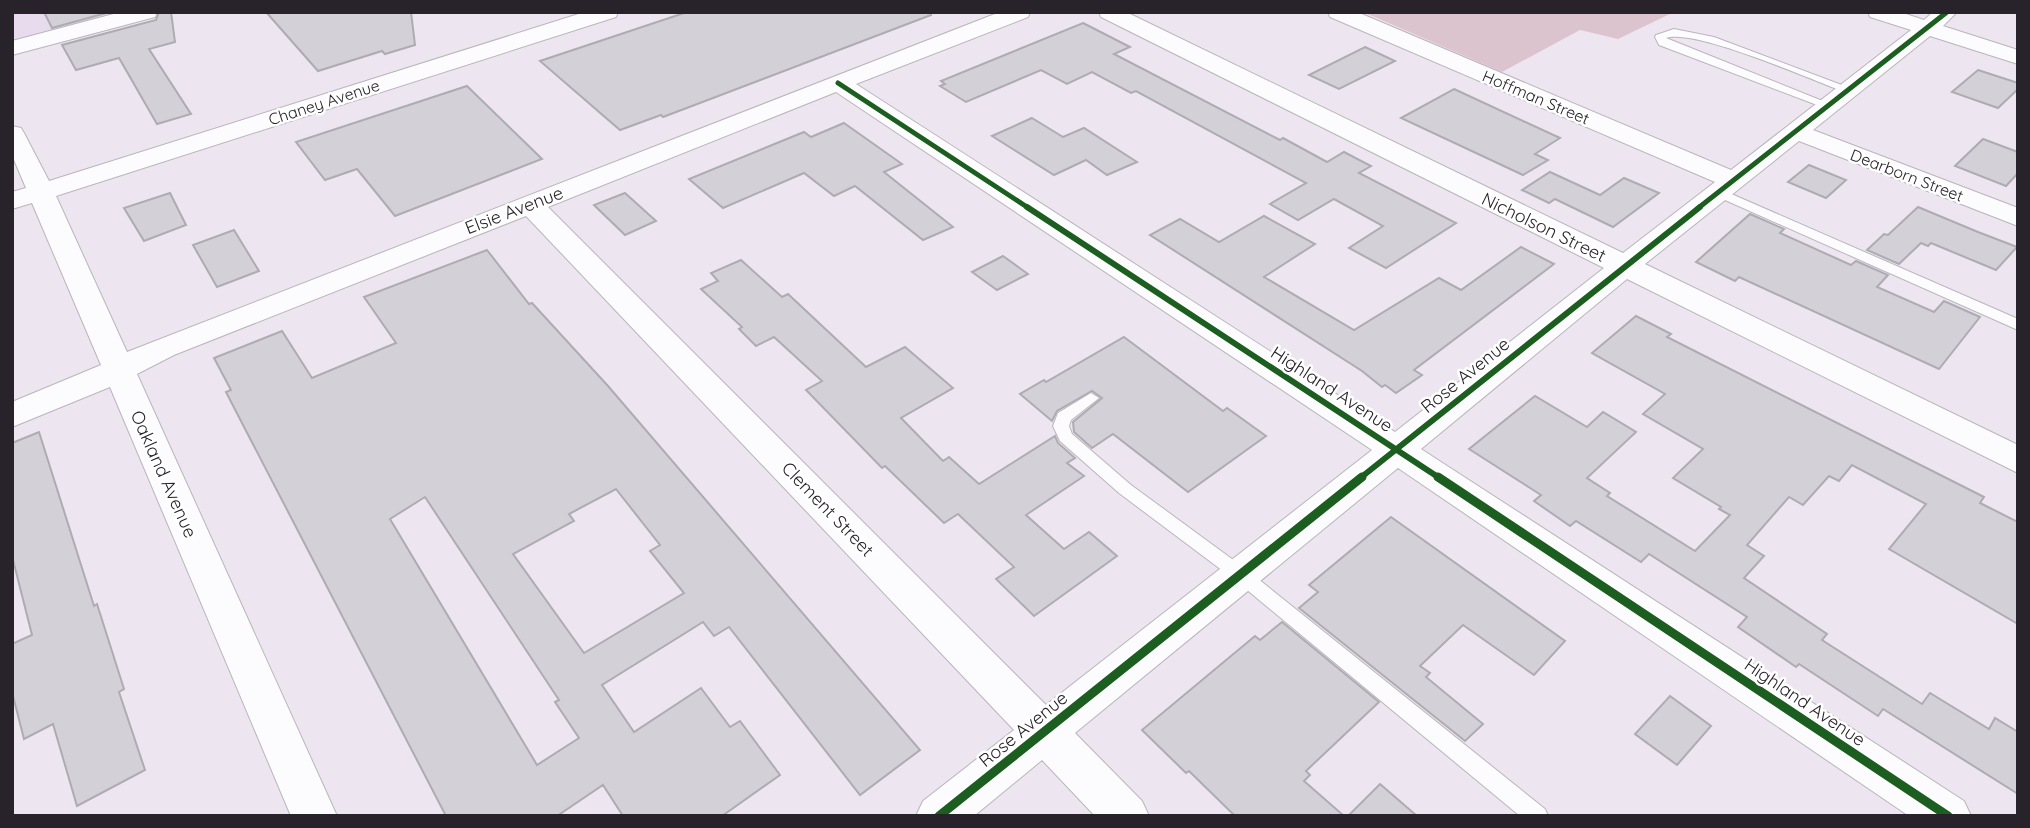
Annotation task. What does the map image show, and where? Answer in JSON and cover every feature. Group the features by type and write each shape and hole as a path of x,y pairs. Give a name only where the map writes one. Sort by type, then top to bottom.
{"street":[{"path":"12,48 147,12"},
{"name":"Chaney Avenue","path":"26,197 608,12"},
{"name":"Elsie Avenue","path":"12,415 71,392 117,368 1020,12"},
{"name":"Nicholson Street","path":"1109,12 2018,460"},
{"name":"Hoffman Street","path":"1338,12 1728,187"},
{"path":"1878,12 1937,20 2018,57"},
{"name":"Rose Avenue","path":"939,816 1937,20"},
{"name":"Highland Avenue","path":"838,83 1398,450 1948,816"},
{"name":"Dearborn Street","path":"1797,132 2018,218"},
{"name":"Oakland Avenue","path":"12,133 26,197 117,368 314,816"},
{"name":"Clement Street","path":"530,204 1126,816"}],"lane":[{"path":"1674,32 1710,39 1839,98 1663,43 1660,37 1674,32"},
{"path":"1728,187 2018,325"},
{"path":"1091,398 1064,417 1061,426 1066,437 1125,489 1241,575 1537,816"}],"shaded area":[{"path":"12,12 118,12 12,40"},
{"path":"1363,12 1674,12 1618,39 1580,30 1502,72"}],"building":[{"path":"44,12 110,12 52,28"},
{"path":"159,12 171,12 175,42 149,49 191,114 157,124 119,58 76,70 62,45 156,20"},
{"path":"266,12 411,12 415,45 385,54 382,51 318,71"},
{"path":"687,12 931,12 931,15 663,117 661,115 620,130 540,61"},
{"path":"1083,23 1130,47 1114,54 1327,162 1344,152 1371,166 1359,173 1456,223 1386,268 1349,248 1383,226 1334,199 1298,220 1270,204 1306,183 1136,91 1131,93 1092,72 1067,84 1041,70 966,102 940,86 945,84 941,81"},
{"path":"1365,47 1395,61 1339,89 1309,75"},
{"path":"1978,70 2018,83 2018,89 1998,108 1952,92"},
{"path":"467,86 542,159 395,216 357,169 325,180 296,142"},
{"path":"1454,89 1560,138 1535,154 1548,160 1523,175 1401,118"},
{"path":"1032,118 1063,137 1084,128 1137,162 1107,175 1086,160 1054,175 992,136"},
{"path":"844,123 902,164 884,172 953,227 923,240 855,186 834,196 804,173 723,208 689,179 804,132 811,137"},
{"path":"1983,139 2018,152 2018,173 2006,186 1955,166"},
{"path":"1809,165 1846,180 1826,198 1788,182"},
{"path":"1550,172 1600,195 1624,178 1659,193 1613,227 1555,199 1549,203 1522,190"},
{"path":"170,193 186,225 144,241 124,208"},
{"path":"625,193 656,221 625,235 594,205"},
{"path":"1918,207 2017,247 1996,270 1931,243 1928,246 1921,243 1899,264 1867,250"},
{"path":"1750,214 1784,229 1780,233 1851,265 1856,261 1888,275 1877,287 1934,312 1944,301 1980,317 1939,369 1739,277 1735,281 1696,262"},
{"path":"1264,216 1315,244 1264,277 1354,330 1439,278 1461,290 1521,247 1554,264 1414,370 1422,375 1396,393 1385,385 1382,387 1362,371 1150,235 1180,219 1219,242"},
{"path":"234,230 259,271 217,287 193,245"},
{"path":"487,250 529,304 532,303 608,386 920,750 860,795 729,627 714,636 703,622 602,685 634,732 701,688 730,727 740,721 780,775 722,816 623,816 603,785 557,816 446,816 226,392 231,390 214,358 282,331 312,378 396,343 364,297","holes":["616,489 660,545 650,551 684,593 584,653 513,554 574,521 569,514","425,497 559,700 555,702 579,738 537,765 390,519"]},
{"path":"1003,256 1028,274 997,290 972,272"},
{"path":"741,260 782,297 788,294 866,367 905,347 953,388 901,418 943,461 949,457 979,484 1055,436 1058,443 1075,458 1067,463 1084,476 1026,515 1064,549 1089,532 1117,556 1034,616 996,579 1014,567 958,514 944,523 885,466 882,468 806,390 822,381 774,337 756,346 739,329 742,327 701,289 718,281 711,273"},
{"path":"1636,316 1671,334 1667,337 1984,497 1980,503 2018,522 2018,624 1889,549 1926,504 1852,465 1839,481 1829,476 1803,505 1789,497 1747,545 1764,556 1744,578 1827,634 1822,640 1922,704 1930,693 1989,729 1995,718 2018,732 2018,794 1883,709 1878,716 1799,664 1796,667 1738,627 1747,617 1649,554 1641,562 1576,521 1570,526 1534,501 1541,495 1469,449 1535,396 1587,427 1603,412 1636,432 1587,478 1610,493 1607,496 1695,551 1730,515 1673,478 1703,449 1643,414 1665,394 1592,353"},
{"path":"1124,337 1223,411 1227,408 1266,436 1188,492 1113,434 1092,448 1074,432 1073,422 1102,398 1092,391 1057,411 1052,421 1020,394"},
{"path":"39,432 94,606 97,604 124,689 119,692 145,770 77,806 53,724 24,739 12,692 12,644 32,635 12,556 12,443"},
{"path":"1391,517 1565,641 1534,675 1463,625 1420,666 1430,673 1426,677 1483,724 1465,741 1299,608 1318,592 1309,585"},
{"path":"1282,622 1379,702 1306,771 1310,775 1304,781 1344,816 1235,816 1142,730 1255,636 1260,640"},
{"path":"1670,696 1711,726 1677,765 1635,734"},
{"path":"1380,784 1417,816 1348,816"}],"cycle path":[{"path":"939,816 1947,12"},
{"path":"838,83 1948,816"}]}
